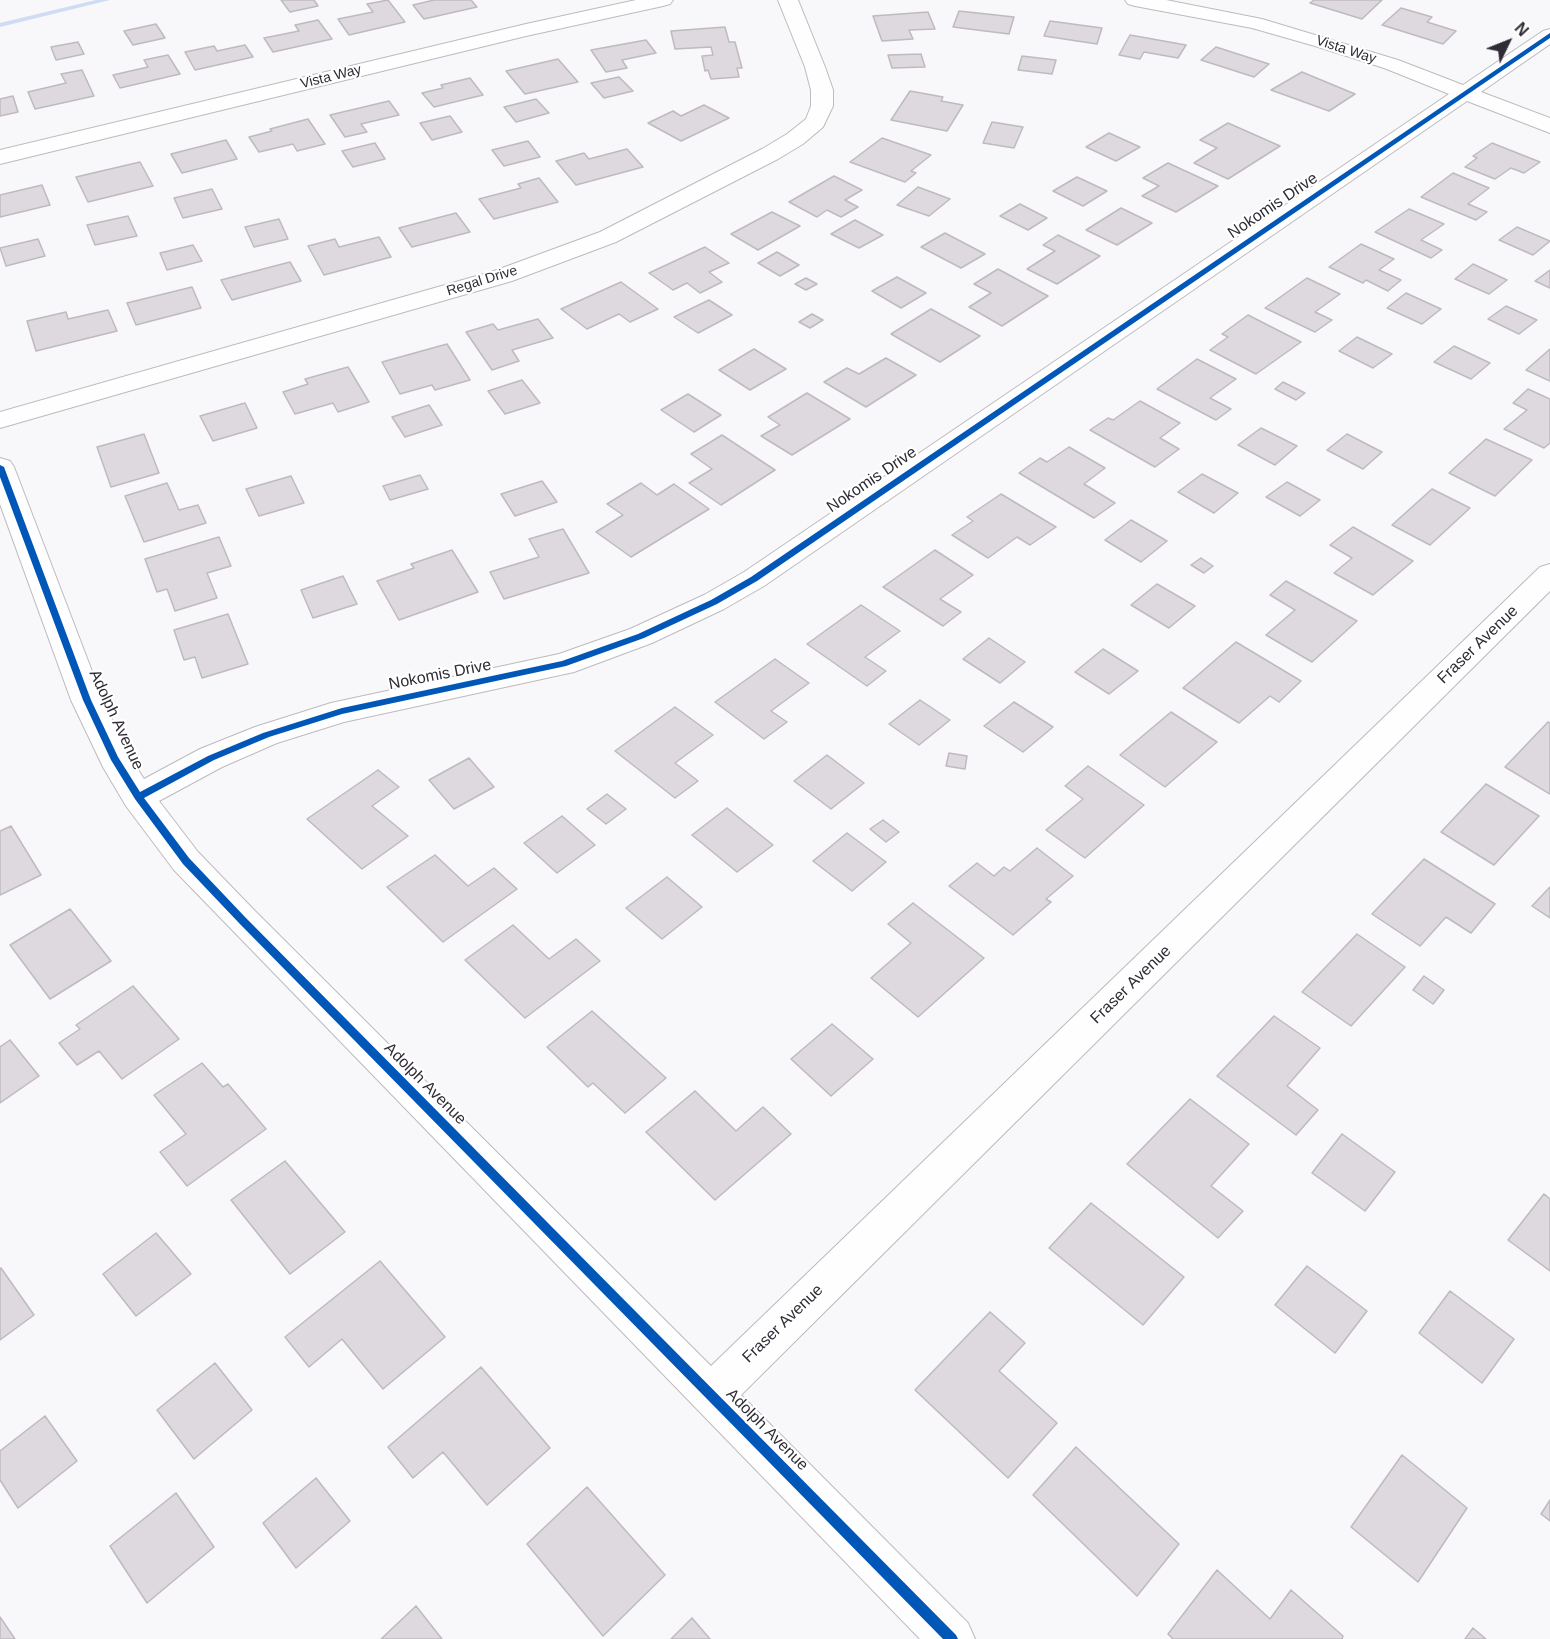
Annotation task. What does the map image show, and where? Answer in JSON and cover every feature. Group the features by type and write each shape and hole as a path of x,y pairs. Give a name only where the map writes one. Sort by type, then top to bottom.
{"street":[{"name":"Vista Way","path":"0,157 537,27 663,0"},
{"name":"Regal Drive","path":"0,420 503,276 608,237 771,154 795,139 815,122 822,106 822,90 817,74 788,0"},
{"name":"Vista Way","path":"1135,0 1244,21 1323,42 1550,126"},
{"name":"Nokomis Drive","path":"138,797 212,758 266,735 385,701 506,678 562,664 641,636 714,602 754,579 1550,35"},
{"name":"Adolph Avenue","path":"0,467 87,700 114,758 138,797 186,861 952,1639"},
{"name":"Fraser Avenue","path":"711,1395 1550,574"}],"building":[{"path":"281,0 314,0 318,6 290,12"},
{"path":"388,0 405,22 349,35 338,19 373,12 367,4"},
{"path":"434,0 471,0 477,7 424,19 413,5"},
{"path":"1314,0 1382,0 1362,19 1310,3"},
{"path":"1401,8 1432,17 1427,22 1456,31 1443,44 1382,25"},
{"path":"959,11 1014,17 1009,34 953,27"},
{"path":"928,12 935,29 909,30 913,39 882,41 873,16"},
{"path":"318,20 332,39 273,52 264,38 299,31 295,25"},
{"path":"1050,21 1102,28 1097,44 1044,36"},
{"path":"156,24 165,38 133,45 124,31"},
{"path":"725,27 729,42 735,42 742,68 737,68 739,77 711,79 708,70 705,71 702,56 713,55 711,47 675,49 671,31"},
{"path":"1130,35 1186,45 1178,58 1144,52 1140,59 1119,55"},
{"path":"646,40 656,53 622,60 627,68 606,72 591,50"},
{"path":"78,42 84,54 56,60 51,47"},
{"path":"245,45 253,57 195,70 185,52 214,46 217,51"},
{"path":"1216,47 1269,64 1254,77 1201,60"},
{"path":"921,54 925,67 892,68 888,55"},
{"path":"168,55 180,74 120,88 113,75 148,67 144,60"},
{"path":"1022,56 1056,60 1052,74 1018,70"},
{"path":"558,59 578,82 525,94 506,71"},
{"path":"82,70 94,96 35,109 28,92 66,83 61,74"},
{"path":"1302,72 1355,94 1329,111 1271,90"},
{"path":"619,77 633,91 604,98 591,83"},
{"path":"470,78 483,95 434,107 422,93 443,88 441,85"},
{"path":"910,91 943,97 941,101 963,105 947,131 891,120"},
{"path":"13,96 18,112 0,116 0,99"},
{"path":"536,99 549,113 516,122 504,107"},
{"path":"389,101 399,115 361,124 367,132 345,137 330,115"},
{"path":"704,105 729,118 681,141 648,123 673,111 681,116"},
{"path":"450,116 462,132 432,140 420,123"},
{"path":"308,119 325,144 297,151 293,144 259,152 249,137 272,131 270,129"},
{"path":"992,122 1023,127 1014,148 983,143"},
{"path":"1228,123 1280,146 1228,179 1194,163 1217,148 1200,140"},
{"path":"1109,133 1140,147 1116,161 1086,147"},
{"path":"882,138 931,155 911,171 916,173 905,182 850,162"},
{"path":"226,140 237,159 182,173 171,154"},
{"path":"528,141 540,157 504,166 492,150"},
{"path":"375,143 385,159 353,167 342,151"},
{"path":"1492,143 1540,162 1524,173 1511,168 1495,179 1465,167 1477,158 1473,156"},
{"path":"627,149 643,167 576,185 556,161 584,153 589,159"},
{"path":"140,162 153,186 88,202 76,177"},
{"path":"1168,163 1218,186 1176,212 1142,196 1159,186 1143,178"},
{"path":"1453,173 1489,188 1468,204 1487,212 1476,220 1421,197"},
{"path":"834,176 862,190 845,200 858,207 841,217 827,210 817,217 789,202"},
{"path":"1077,177 1107,191 1083,206 1053,191"},
{"path":"539,178 558,202 494,219 479,199 521,188 518,184"},
{"path":"42,185 50,205 0,217 0,195"},
{"path":"918,187 950,199 929,216 897,205"},
{"path":"212,189 222,209 183,218 174,198"},
{"path":"1020,204 1047,218 1028,230 1000,216"},
{"path":"1121,208 1152,223 1117,245 1086,230"},
{"path":"1409,209 1444,224 1421,240 1442,250 1431,258 1375,232"},
{"path":"772,212 800,226 758,250 731,234"},
{"path":"456,213 470,232 412,247 399,228"},
{"path":"128,216 137,236 95,245 87,225"},
{"path":"279,219 288,239 254,247 245,227"},
{"path":"855,220 883,235 859,248 831,234"},
{"path":"1517,227 1550,241 1533,255 1499,240"},
{"path":"945,233 985,254 961,268 921,247"},
{"path":"1058,235 1100,256 1057,284 1027,269 1055,251 1043,245"},
{"path":"379,237 391,257 324,275 308,246 335,239 339,247"},
{"path":"38,239 45,256 6,266 0,248"},
{"path":"1361,244 1394,259 1379,270 1401,280 1388,291 1366,280 1363,283 1329,267"},
{"path":"193,245 202,261 167,270 160,253"},
{"path":"705,247 729,263 709,272 722,282 700,293 687,283 673,290 649,273"},
{"path":"777,252 799,265 780,276 758,263"},
{"path":"290,262 301,281 232,300 221,280"},
{"path":"1473,264 1507,280 1489,294 1455,279"},
{"path":"998,269 1048,296 1002,326 969,307 991,293 974,284"},
{"path":"1550,270 1550,288 1535,281"},
{"path":"897,277 926,293 901,308 872,291"},
{"path":"806,278 817,284 806,290 795,284"},
{"path":"1307,278 1340,294 1315,312 1332,320 1315,332 1265,308"},
{"path":"621,282 658,309 630,322 619,314 587,329 561,309"},
{"path":"192,287 201,308 136,325 127,303"},
{"path":"1406,293 1441,309 1422,324 1387,308"},
{"path":"709,300 732,315 698,333 674,317"},
{"path":"1506,306 1537,320 1519,334 1488,319"},
{"path":"931,309 980,336 940,362 891,334"},
{"path":"108,310 117,331 36,351 27,321 66,312 68,319"},
{"path":"812,314 823,320 810,328 799,322"},
{"path":"1248,315 1301,342 1256,374 1210,350 1228,337 1222,334"},
{"path":"538,319 553,338 512,350 519,361 492,370 466,332 493,324 498,330"},
{"path":"1357,337 1392,354 1373,368 1339,351"},
{"path":"447,344 470,380 435,390 432,385 400,394 382,362"},
{"path":"1454,346 1490,363 1471,379 1434,362"},
{"path":"754,349 786,369 750,390 719,370"},
{"path":"1550,349 1550,381 1526,370"},
{"path":"886,358 916,375 866,407 824,382 847,368 859,374"},
{"path":"1197,359 1236,379 1210,398 1231,409 1216,420 1157,389"},
{"path":"348,367 369,402 338,412 333,403 295,414 283,392 308,384 305,379"},
{"path":"522,380 540,403 505,414 488,391"},
{"path":"1283,382 1305,393 1296,400 1275,389"},
{"path":"1528,389 1550,399 1550,443 1544,448 1504,429 1527,410 1513,403"},
{"path":"807,393 850,419 792,455 761,436 780,425 768,417"},
{"path":"688,394 721,415 694,432 661,410"},
{"path":"1140,401 1180,423 1160,438 1179,449 1155,467 1090,430 1108,418 1113,420"},
{"path":"245,403 257,428 213,441 200,416"},
{"path":"429,405 442,425 405,437 392,417"},
{"path":"1261,428 1297,446 1275,465 1238,445"},
{"path":"144,434 159,473 111,487 97,447"},
{"path":"1347,434 1382,452 1363,469 1327,450"},
{"path":"722,435 775,470 721,505 689,483 712,469 691,454"},
{"path":"1486,439 1532,460 1495,496 1449,473"},
{"path":"1069,447 1105,468 1084,484 1115,503 1094,518 1019,473 1040,458 1047,462"},
{"path":"1202,474 1238,493 1214,513 1178,492"},
{"path":"420,475 428,489 390,500 383,486"},
{"path":"291,476 304,503 259,516 246,489"},
{"path":"542,481 557,502 515,516 501,494"},
{"path":"1287,482 1320,500 1300,516 1266,497"},
{"path":"167,483 179,510 198,505 206,523 144,542 125,496"},
{"path":"641,483 657,495 674,484 709,509 631,557 596,532 623,515 607,504"},
{"path":"1432,489 1470,508 1430,545 1392,525"},
{"path":"1001,494 1056,527 1030,545 1017,537 988,558 952,535 973,521 967,517"},
{"path":"1131,520 1167,541 1141,562 1105,540"},
{"path":"1353,527 1413,561 1373,595 1334,573 1352,558 1330,545"},
{"path":"563,529 589,573 504,599 490,572 539,557 529,539"},
{"path":"219,537 231,566 207,573 217,598 175,611 167,589 157,592 145,559"},
{"path":"452,550 478,592 399,620 377,581 414,568 411,564"},
{"path":"935,550 973,575 940,599 961,612 943,626 883,587"},
{"path":"1201,558 1213,566 1204,573 1191,565"},
{"path":"343,576 357,604 313,618 301,590"},
{"path":"1286,581 1357,621 1312,662 1266,635 1295,610 1270,595"},
{"path":"1157,584 1195,606 1169,628 1131,605"},
{"path":"861,605 900,631 865,657 886,671 867,686 807,644"},
{"path":"228,614 248,664 202,678 195,657 184,660 174,630"},
{"path":"989,638 1025,662 1000,683 963,659"},
{"path":"1236,642 1301,681 1279,702 1270,696 1239,723 1183,688"},
{"path":"1103,649 1138,671 1109,694 1075,672"},
{"path":"775,659 809,683 771,711 787,722 764,739 715,702"},
{"path":"920,700 950,720 919,745 889,724"},
{"path":"1014,702 1053,727 1023,752 984,726"},
{"path":"675,707 713,735 675,763 698,781 675,798 615,751"},
{"path":"1171,712 1217,742 1165,787 1120,755"},
{"path":"1548,722 1550,723 1550,794 1505,767"},
{"path":"949,753 967,756 965,769 946,766"},
{"path":"827,755 864,783 831,809 794,781"},
{"path":"469,758 494,787 454,809 429,780"},
{"path":"1088,766 1144,805 1085,858 1046,830 1083,799 1065,786"},
{"path":"378,770 399,787 372,806 408,836 362,869 307,819"},
{"path":"1486,784 1539,816 1494,865 1441,832"},
{"path":"607,794 626,809 606,824 587,809"},
{"path":"727,808 773,845 737,872 692,835"},
{"path":"562,816 595,845 557,873 524,843"},
{"path":"883,820 899,832 886,842 870,829"},
{"path":"11,826 41,875 0,895 0,831"},
{"path":"847,833 886,862 852,891 813,861"},
{"path":"1037,848 1073,876 1046,899 1051,902 1013,935 949,886 977,863 994,876 1004,867 1010,871"},
{"path":"435,855 468,886 494,868 517,889 443,942 387,887"},
{"path":"1424,859 1495,904 1471,933 1446,917 1420,946 1372,914"},
{"path":"667,877 702,907 662,939 626,908"},
{"path":"1550,887 1550,918 1532,906"},
{"path":"913,903 984,958 918,1017 871,978 911,943 888,924"},
{"path":"70,909 111,961 50,999 10,945"},
{"path":"513,925 549,959 576,939 600,961 525,1018 465,960"},
{"path":"1357,934 1405,967 1351,1026 1302,992"},
{"path":"1424,976 1444,990 1433,1004 1413,990"},
{"path":"133,986 179,1039 122,1079 99,1051 77,1065 59,1043 80,1029 76,1025"},
{"path":"592,1011 666,1078 625,1113 593,1083 588,1087 547,1047"},
{"path":"1274,1016 1320,1048 1287,1086 1318,1110 1296,1135 1217,1076"},
{"path":"832,1024 873,1059 831,1096 791,1059"},
{"path":"10,1040 39,1076 0,1103 0,1047"},
{"path":"202,1063 223,1087 228,1084 266,1129 187,1186 160,1152 186,1134 154,1095"},
{"path":"695,1091 736,1131 763,1107 791,1134 715,1200 646,1132"},
{"path":"1190,1099 1249,1144 1211,1186 1243,1211 1218,1238 1127,1164"},
{"path":"1342,1134 1395,1172 1365,1211 1312,1173"},
{"path":"285,1161 345,1232 290,1274 231,1200"},
{"path":"1544,1194 1550,1199 1550,1271 1508,1240"},
{"path":"1091,1203 1184,1277 1143,1325 1049,1248"},
{"path":"156,1233 191,1274 136,1316 103,1274"},
{"path":"380,1261 445,1337 383,1389 342,1339 309,1367 285,1337"},
{"path":"1307,1266 1367,1311 1335,1353 1275,1305"},
{"path":"0,1269 34,1315 0,1340"},
{"path":"1450,1291 1514,1339 1482,1383 1419,1333"},
{"path":"990,1312 1025,1343 999,1371 1057,1423 1008,1478 915,1390"},
{"path":"215,1363 252,1410 194,1459 157,1410"},
{"path":"481,1367 550,1448 487,1505 443,1452 413,1478 388,1447"},
{"path":"45,1416 77,1461 18,1508 0,1480 0,1451"},
{"path":"1076,1447 1179,1544 1137,1596 1033,1495"},
{"path":"1402,1455 1467,1508 1418,1582 1351,1527"},
{"path":"316,1478 350,1521 296,1568 263,1523"},
{"path":"587,1487 665,1575 603,1636 527,1544"},
{"path":"176,1493 214,1547 147,1603 110,1546"},
{"path":"1550,1500 1550,1521 1541,1514"},
{"path":"1217,1570 1270,1619 1291,1590 1343,1636 1342,1639 1173,1639 1168,1634"},
{"path":"416,1606 442,1639 381,1639"},
{"path":"0,1617 15,1639 0,1639"},
{"path":"692,1618 710,1639 671,1639"},
{"path":"1473,1628 1486,1639 1465,1639"}],"waterway":[{"path":"0,25 106,0"}],"cycle path":[{"path":"138,797 211,758 266,735 342,711 563,664 641,636 714,602 754,579 1550,35"},
{"path":"0,467 87,700 114,758 138,797 186,861 952,1639"}]}
